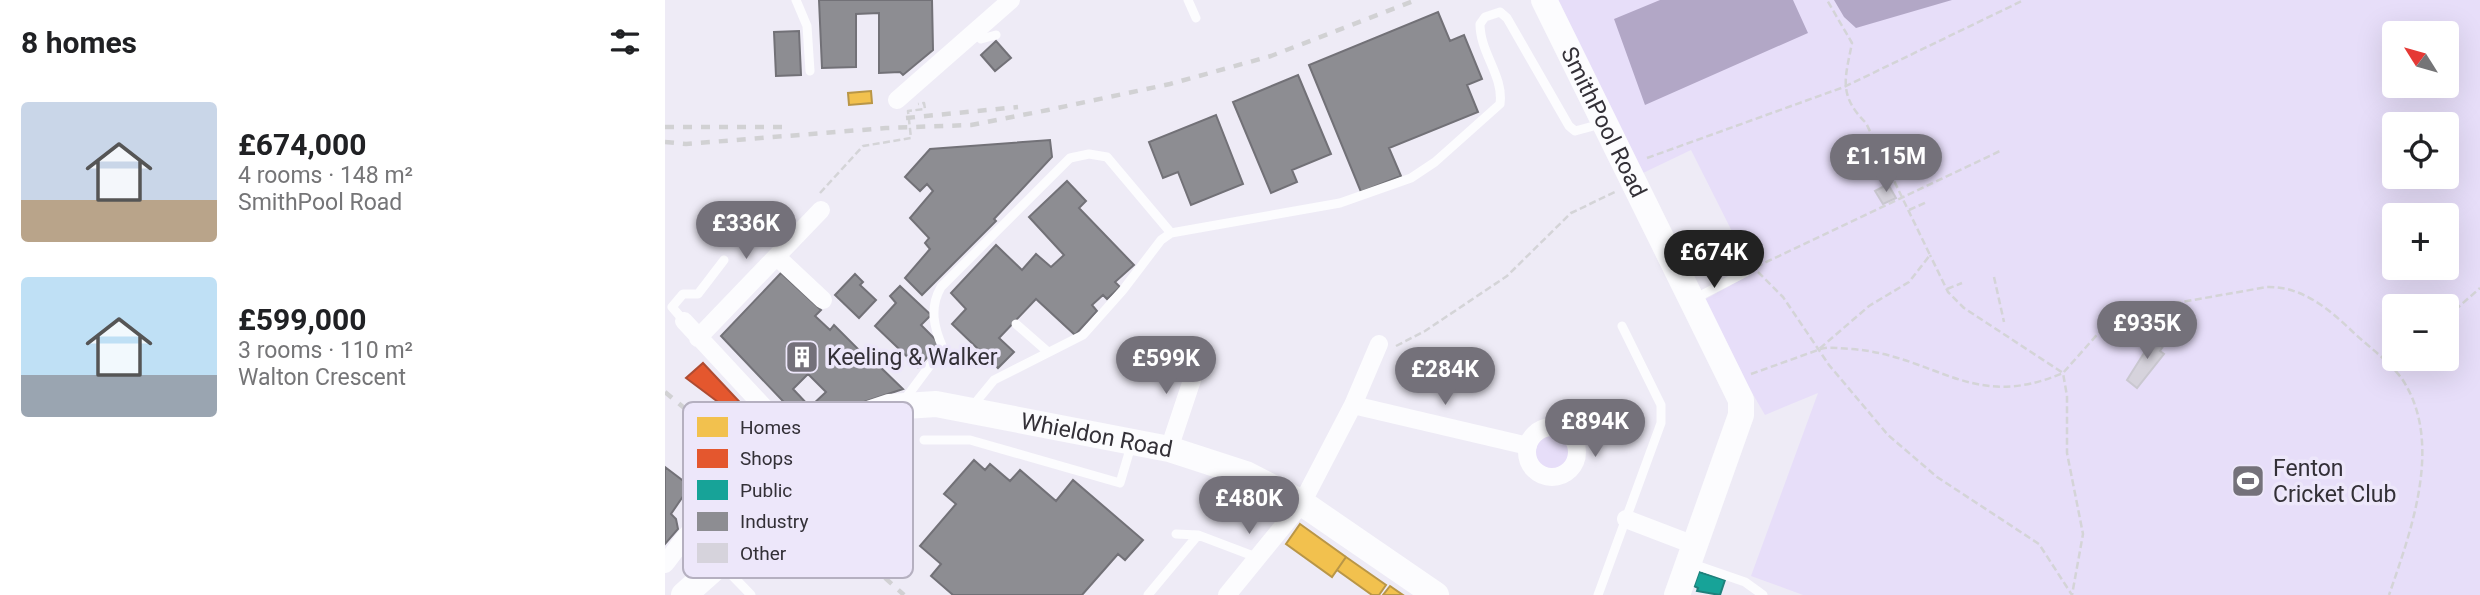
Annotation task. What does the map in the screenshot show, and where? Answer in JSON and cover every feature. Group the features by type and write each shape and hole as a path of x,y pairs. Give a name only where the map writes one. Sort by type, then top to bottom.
{"street":[{"path":"902,105 1011,0"},
{"name":"SmithPool Road","path":"1543,0 1632,174 1741,400 1741,415 1677,595"},
{"path":"698,338 821,210"},
{"path":"777,257 823,300"},
{"path":"684,321 758,402"},
{"path":"1230,594 1256,557 1302,503 1353,405 1379,344"},
{"path":"1169,449 1200,356"},
{"name":"Whieldon Road","path":"913,405 936,404 1133,441 1169,449 1246,474 1302,503 1436,595"},
{"path":"1353,405 1528,446"},
{"path":"1626,519 1691,554"},
{"path":"665,564 683,541"},
{"path":"684,595 704,578"}],"lane":[{"path":"796,0 807,26 810,71"},
{"path":"1188,0 1196,18"},
{"path":"971,410 994,380 1083,335 1123,290 1161,240 1171,233 1340,203 1422,172 1500,104 1502,91 1480,38 1480,24 1493,13 1500,12 1507,19 1569,126 1575,131 1606,122"},
{"path":"975,32 981,39 996,35"},
{"path":"903,402 943,348 933,314 934,299 941,288 1070,158 1089,153 1107,158 1171,233"},
{"path":"684,321 672,307 683,294 698,295 724,260"},
{"path":"1692,299 1750,271"},
{"path":"1016,324 1048,352"},
{"path":"1598,595 1662,415 1661,405 1622,326"},
{"path":"924,440 970,440 1120,483 1133,441"},
{"path":"1176,534 1198,535 1256,557"},
{"path":"1148,595 1198,535"},
{"path":"1691,554 1745,582 1763,595"},
{"path":"734,578 751,595"}],"path":[{"path":"1827,0 1852,43 1844,87 1852,109 1866,123 1947,289 1964,308 2063,373 2067,396 2067,453 2083,534 2072,595"},
{"path":"1379,344 1395,347 1426,331 1507,276 1571,213 1632,174 1844,87 2024,0"},
{"path":"821,210 811,202 863,146 911,138 902,105 925,108 924,103 918,104"},
{"path":"1750,271 1903,195 2002,150"},
{"path":"1909,210 1927,202"},
{"path":"1818,350 1869,306 1909,282 1930,255"},
{"path":"1750,271 1762,274 1783,297 1818,350 1906,453 2039,544 2072,595"},
{"path":"1994,277 2004,322"},
{"path":"1947,289 1962,283"},
{"path":"1731,381 1832,347 1868,351 1980,386 2020,387 2036,384 2063,373 2111,318 2125,312 2275,286 2300,291 2337,316 2395,372 2412,398 2418,417 2421,457 2409,535 2389,595"},
{"path":"2459,306 2480,288"}],"shaded area":[{"path":"1553,0 2480,0 2480,595 1803,595 1751,576 1818,393 1765,415 1733,360 1704,300 1753,273 1691,150 1643,173"},
{"path":"1660,0 1793,0 1808,33 1645,105 1614,19"},
{"path":"1834,0 1952,0 1856,28 1844,17"},
{"path":"1552,435 1564,440 1569,452 1564,464 1552,469 1540,464 1535,452 1540,440"}],"building: Homes":[{"path":"871,91 872,103 849,105 848,93"},
{"path":"1300,524 1346,557 1332,577 1286,544"},
{"path":"1346,557 1386,585 1379,595 1372,595 1337,570"},
{"path":"1390,586 1403,595 1383,595"}],"building: Shops":[{"path":"703,363 740,402 718,402 686,378"}],"building: Public":[{"path":"1699,572 1725,580 1720,595 1697,591 1698,588 1694,586"}],"building: Industry":[{"path":"819,0 932,0 933,50 903,75 900,72 879,73 879,13 856,14 856,67 822,68"},
{"path":"1438,12 1450,41 1464,35 1482,79 1467,85 1478,112 1389,148 1401,176 1361,192 1309,65"},
{"path":"799,31 801,75 776,76 774,32"},
{"path":"996,41 1011,58 995,71 981,55"},
{"path":"1298,75 1331,154 1292,170 1297,182 1271,193 1233,102"},
{"path":"1216,115 1243,184 1191,205 1178,172 1163,178 1149,142"},
{"path":"1050,140 1052,157 994,219 996,221 922,295 905,278 930,249 925,243 929,238 910,218 933,191 927,184 920,191 905,177 930,149"},
{"path":"1067,181 1086,201 1079,208 1134,265 1115,282 1120,287 1107,299 1103,295 1092,305 1097,311 1075,335 1036,299 999,338 1014,352 998,368 952,324 966,309 951,293 996,245 1022,270 1036,254 1051,267 1064,255 1029,217"},
{"name":"Keeling & Walker","path":"781,273 821,310 815,316 830,330 834,325 861,352 867,366 876,363 903,389 864,402 815,402 826,392 808,374 793,389 805,402 784,402 721,336"},
{"path":"855,274 863,282 860,285 876,300 859,318 835,295"},
{"path":"900,286 931,315 921,325 940,344 918,367 875,326 896,303 890,296"},
{"path":"974,460 985,470 990,464 1010,481 1020,470 1056,501 1073,480 1143,540 1125,560 1118,554 1082,595 953,595 931,576 941,564 920,546 956,504 944,494"},
{"path":"665,467 683,481 683,496 671,514 676,519 678,529 665,544"}],"building: Other":[{"path":"1888,184 1896,198 1883,204 1875,191"},
{"path":"2156,334 2166,342 2160,351 2164,354 2137,388 2127,380"}],"railway":[{"path":"665,142 686,144 886,128 971,125 1170,84 1271,56 1416,0"},
{"path":"906,118 1018,107"},
{"path":"665,127 784,127"},
{"path":"665,392 683,407"},
{"path":"885,578 904,595"}],"place":[{"name":"Keeling & Walker","path":"802,357"},
{"name":"Fenton Cricket Club","path":"2248,481"}]}
